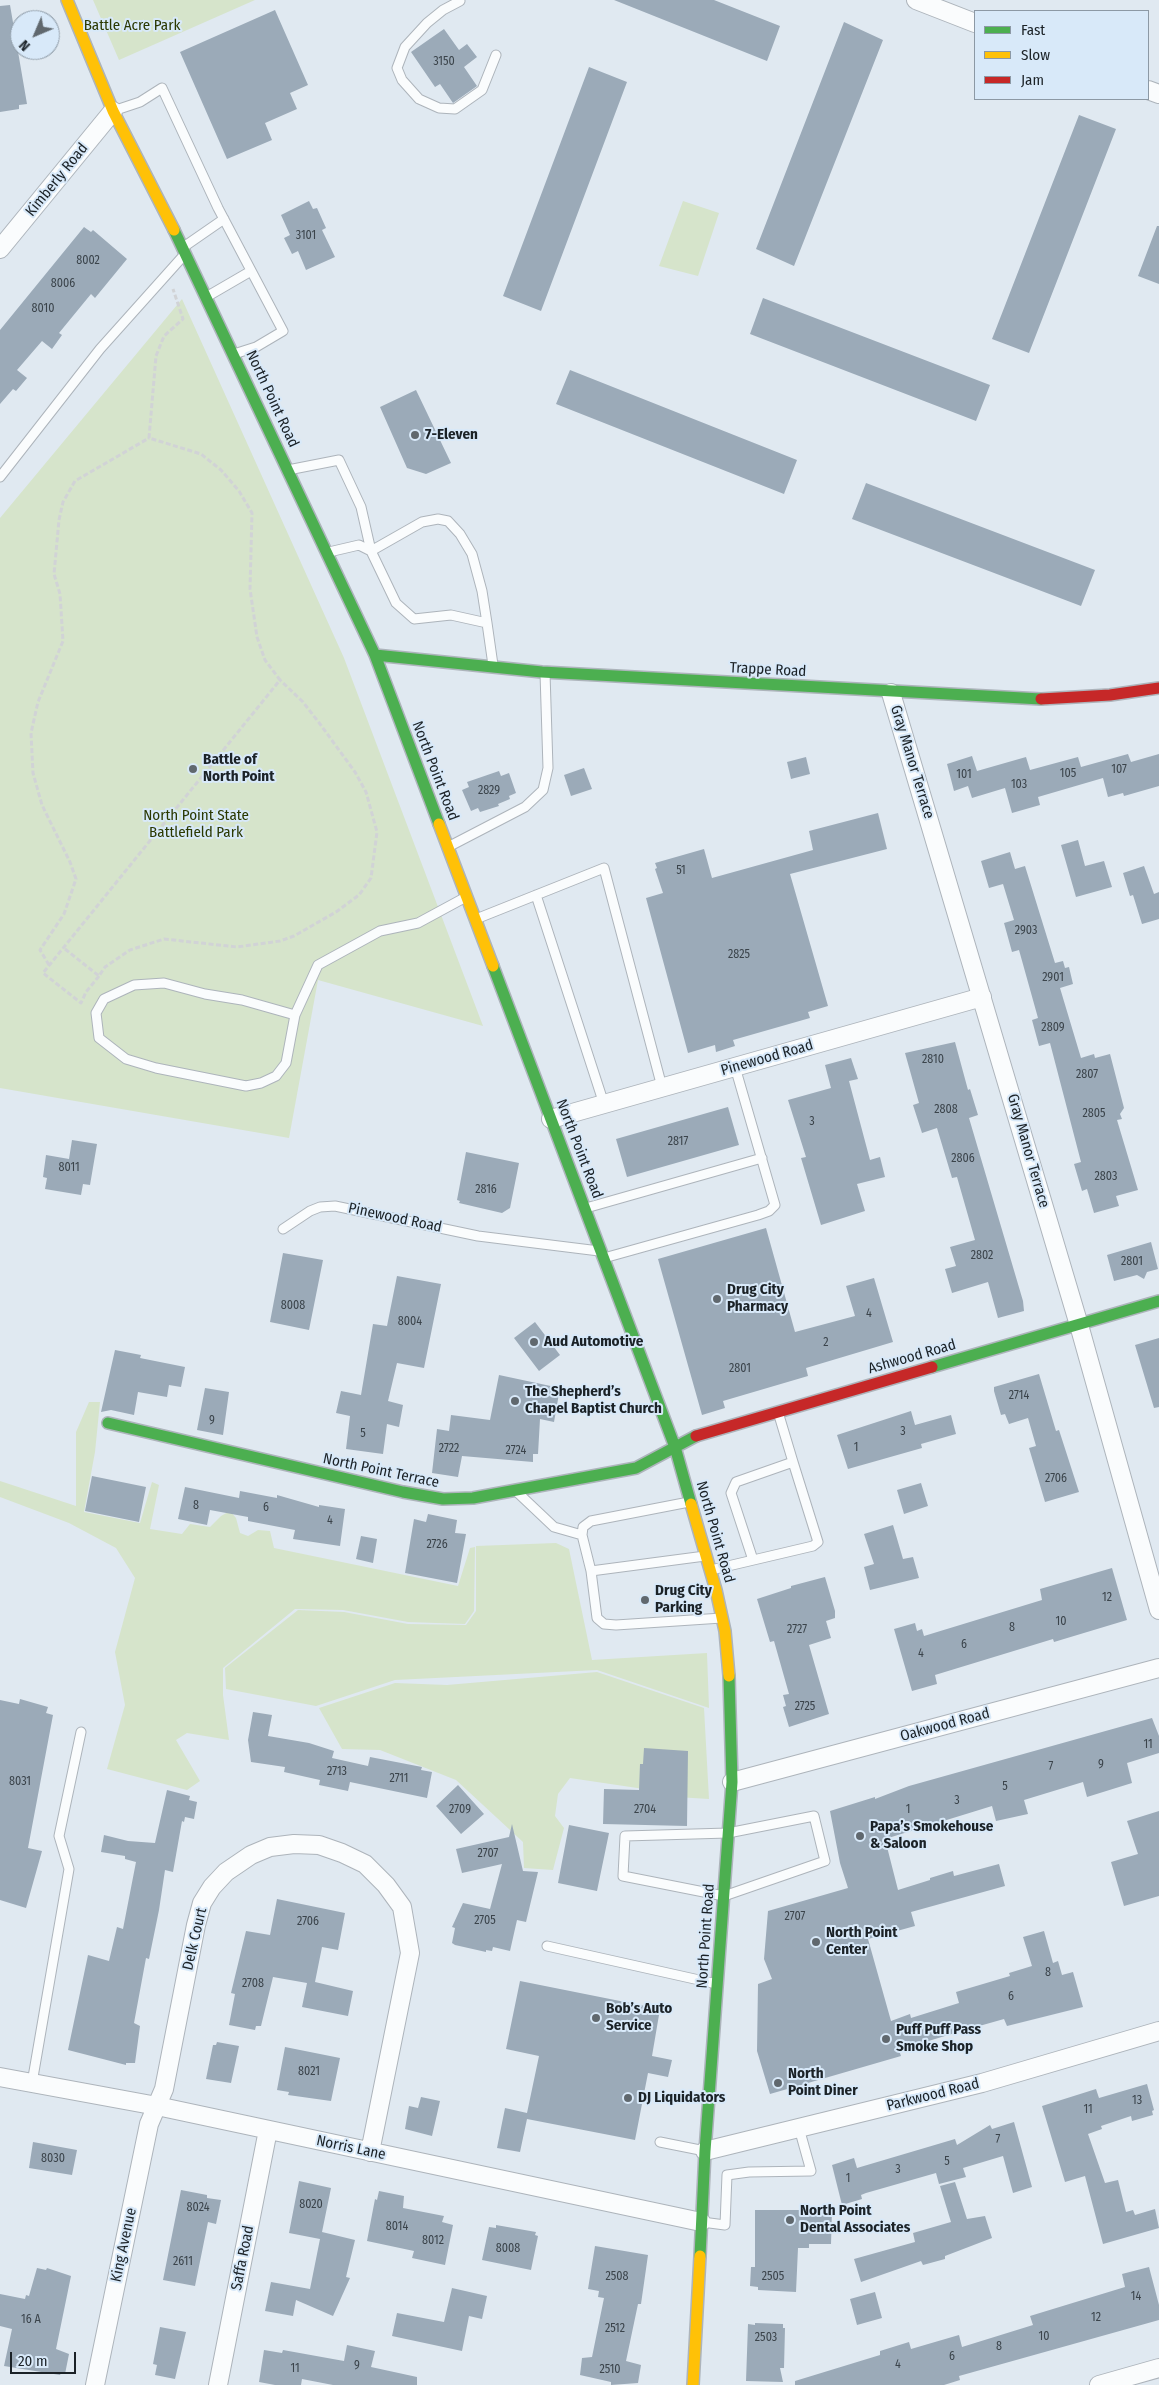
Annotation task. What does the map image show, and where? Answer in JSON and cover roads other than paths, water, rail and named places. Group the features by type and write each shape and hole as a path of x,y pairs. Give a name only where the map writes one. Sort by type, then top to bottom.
{"street":[{"name":"North Point Road","path":"67,0 113,111 185,250 375,655 675,1447 711,1570 722,1618 729,1680 732,1782 705,2151 693,2385"},
{"path":"916,0 974,23"},
{"name":"Kimberly Road","path":"0,249 113,111"},
{"name":"Trappe Road","path":"375,655 493,669 891,693 1037,699 1110,695 1159,688"},
{"name":"Gray Manor Terrace","path":"891,693 1079,1325 1159,1610"},
{"name":"Pinewood Road","path":"551,1119 982,997"},
{"name":"Ashwood Road","path":"675,1447 699,1434 1159,1301"},
{"name":"North Point Terrace","path":"108,1423 443,1500 474,1498 636,1468 675,1447"},
{"name":"Oakwood Road","path":"732,1782 1159,1668"},
{"name":"Delk Court","path":"157,2106 164,2089 202,1903 212,1887 226,1872 251,1855 270,1847 294,1844 319,1845 365,1864 386,1885 402,1907 407,1926 410,1953 407,1977 370,2152"},
{"name":"Parkwood Road","path":"705,2151 982,2083 1159,2031"},
{"name":"Norris Lane","path":"0,2077 157,2106 701,2222"},
{"name":"King Avenue","path":"95,2385 149,2124 157,2106"},
{"name":"Saffa Road","path":"218,2385 268,2130"},
{"path":"1099,2385 1159,2368"}],"lane":[{"path":"460,1 443,10 427,23 405,47 397,68 402,80 419,99 439,108 455,109 482,90 496,55"},
{"path":"113,111 140,102 162,88 224,220 283,331 256,347 234,354"},
{"path":"0,476 100,350 170,272 185,250 224,220"},
{"path":"207,297 251,271"},
{"path":"288,470 339,460 361,507 371,551 396,603 414,619 451,615 486,623"},
{"path":"371,551 422,522 438,519 448,521 460,534 472,554 482,591 493,669"},
{"path":"327,553 359,546 371,551"},
{"path":"448,847 525,807 543,790 548,768 546,672"},
{"path":"476,919 604,868 662,1087"},
{"path":"294,1015 242,1000 205,994 164,983 134,986 119,992 104,999 96,1013 99,1038 126,1059 156,1068 246,1086 261,1083 276,1076 286,1064 294,1015 318,965 380,931 418,923 467,896"},
{"path":"536,896 604,1104"},
{"path":"602,1254 758,1215 769,1211 776,1205 735,1067"},
{"path":"585,1208 762,1158"},
{"name":"Pinewood Road","path":"283,1229 315,1209 335,1206 478,1236 602,1254"},
{"path":"711,1570 813,1546 818,1542 778,1412"},
{"path":"753,1560 731,1493 732,1486 736,1482 794,1462"},
{"path":"516,1491 554,1527 582,1535"},
{"path":"691,1501 591,1521 583,1527 582,1535 591,1571 598,1618 604,1624 616,1625 722,1618"},
{"path":"591,1571 707,1556"},
{"path":"32,2083 69,1869 59,1836 81,1732"},
{"path":"814,1816 825,1861 724,1896 623,1876 625,1836 728,1832 814,1816"},
{"path":"547,1946 717,1984"},
{"path":"701,2222 725,2225 727,2175 749,2172 811,2171 799,2128"},
{"path":"660,2142 705,2151"}],"place":[{"name":"7-Eleven","path":"415,435"},
{"name":"Battle of North Point","path":"193,769"},
{"name":"Drug City Pharmacy","path":"717,1299"},
{"name":"Aud Automotive","path":"534,1342"},
{"name":"The Shepherd’s Chapel Baptist Church","path":"515,1401"},
{"name":"Drug City Parking","path":"645,1600"},
{"name":"Papa’s Smokehouse & Saloon","path":"860,1836"},
{"name":"North Point Center","path":"816,1942"},
{"name":"Bob’s Auto Service","path":"596,2018"},
{"name":"Puff Puff Pass Smoke Shop","path":"886,2039"},
{"name":"North Point Diner","path":"778,2083"},
{"name":"DJ Liquidators","path":"628,2098"},
{"name":"North Point Dental Associates","path":"790,2220"}],"park label":[{"name":"Battle Acre Park","path":"132,26"},
{"name":"North Point State Battlefield Park","path":"196,824"}]}
